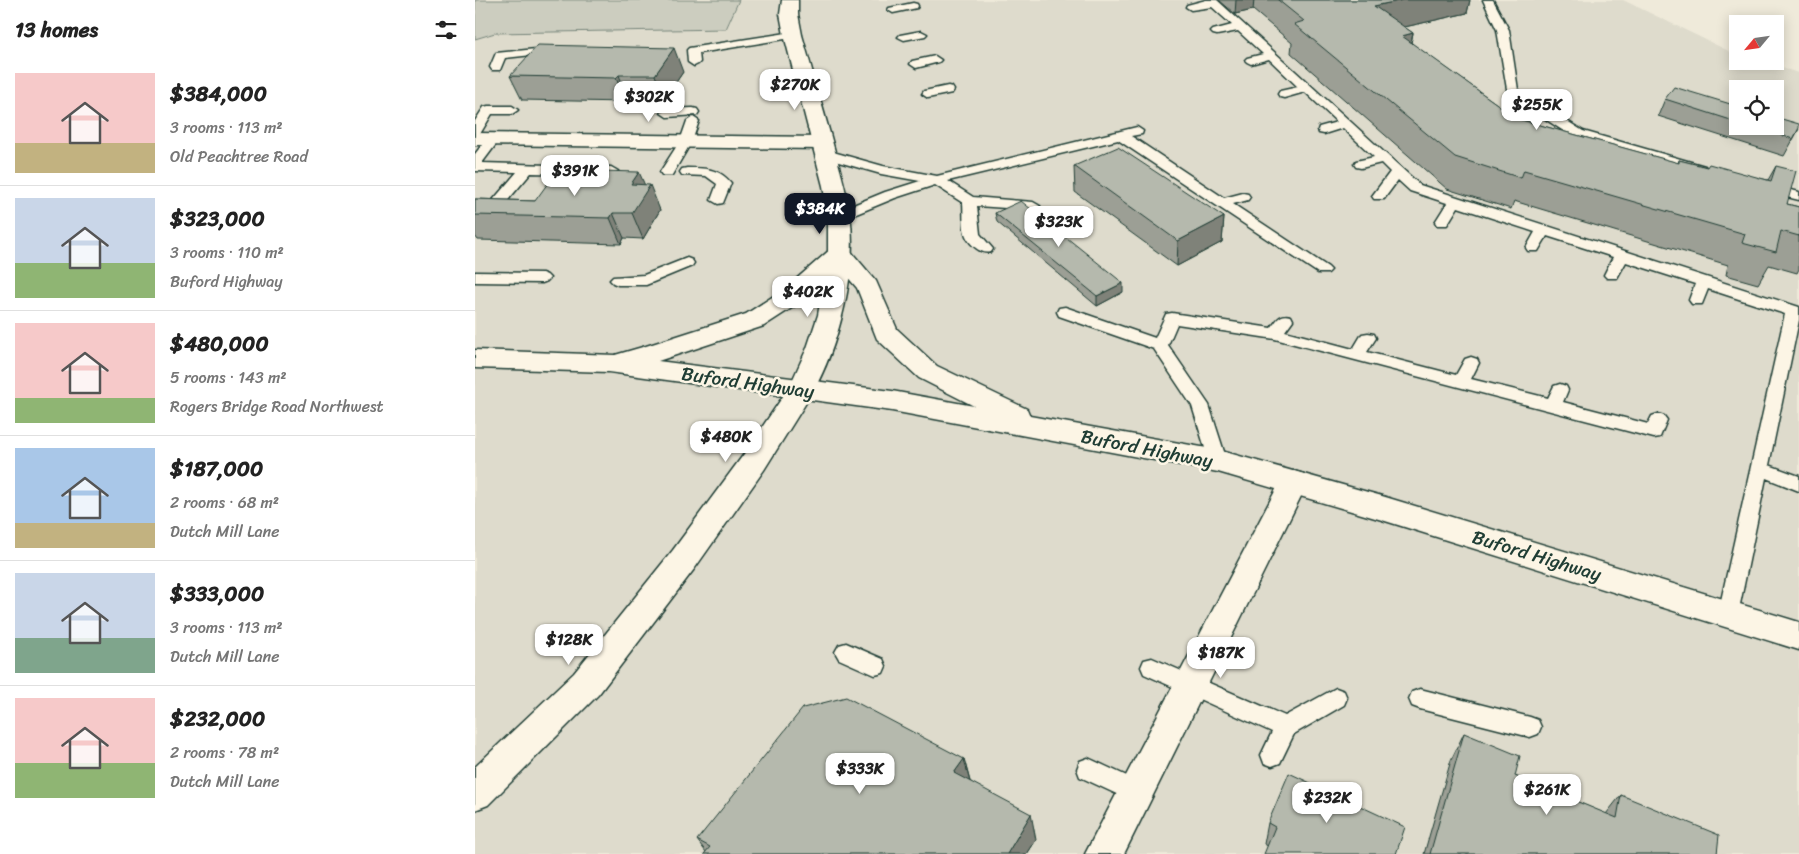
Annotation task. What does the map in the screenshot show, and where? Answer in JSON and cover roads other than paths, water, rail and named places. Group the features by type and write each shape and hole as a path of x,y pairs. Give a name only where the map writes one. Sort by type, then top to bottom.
{"main road":[{"path":"475,792 586,684 690,551 754,462 801,390 820,348 830,315 840,253 839,216 834,186 793,35 789,14 790,0"},
{"path":"485,139 686,141 824,149"},
{"path":"609,363 650,354 755,320 795,294 840,253"},
{"path":"840,253 868,286 886,333 928,372 1040,428"},
{"name":"Buford Highway","path":"475,359 609,363 892,401 1218,462 1294,482 1799,636"},
{"path":"1104,854 1294,482"}],"lane":[{"path":"1488,0 1503,30 1512,92 1578,134 1713,172"},
{"path":"1191,7 1212,1 1415,188 1703,282 1796,308 1728,614"},
{"path":"893,10 913,6"},
{"path":"1217,32 1240,27"},
{"path":"904,37 921,34"},
{"path":"694,62 693,50 793,35"},
{"path":"496,67 500,55 568,49"},
{"path":"1251,60 1271,55"},
{"path":"916,64 935,60"},
{"path":"1284,94 1307,88"},
{"path":"928,94 948,90"},
{"path":"475,131 489,110 512,110"},
{"path":"667,113 693,116 686,141 667,172"},
{"path":"1324,130 1345,124"},
{"path":"839,216 890,195 937,180 1137,131"},
{"path":"1120,136 1323,270"},
{"path":"475,162 485,139"},
{"path":"824,149 881,170 937,180 970,201 1033,206"},
{"path":"1361,164 1383,158"},
{"path":"1169,168 1188,164"},
{"path":"475,167 611,171"},
{"path":"475,230 527,169"},
{"path":"687,172 709,172 724,183 718,200"},
{"path":"1379,196 1397,172"},
{"path":"1751,183 1799,196"},
{"path":"1222,203 1243,197"},
{"path":"970,201 973,235 986,249"},
{"path":"1442,222 1455,201"},
{"path":"1533,248 1543,230"},
{"path":"1613,275 1621,255"},
{"path":"618,280 646,280 687,262"},
{"path":"475,277 542,278"},
{"path":"1697,300 1703,282"},
{"path":"1065,312 1160,345 1200,405 1218,462"},
{"path":"1160,345 1172,318 1275,334 1461,382 1556,398 1653,432 1657,420"},
{"path":"1275,334 1285,320"},
{"path":"1357,356 1368,338"},
{"path":"1461,382 1471,363"},
{"path":"1759,468 1799,484"},
{"path":"846,652 875,666"},
{"path":"1151,667 1286,727"},
{"path":"1272,755 1286,727 1336,698"},
{"path":"1420,699 1530,727"},
{"path":"1088,769 1136,792"}]}
